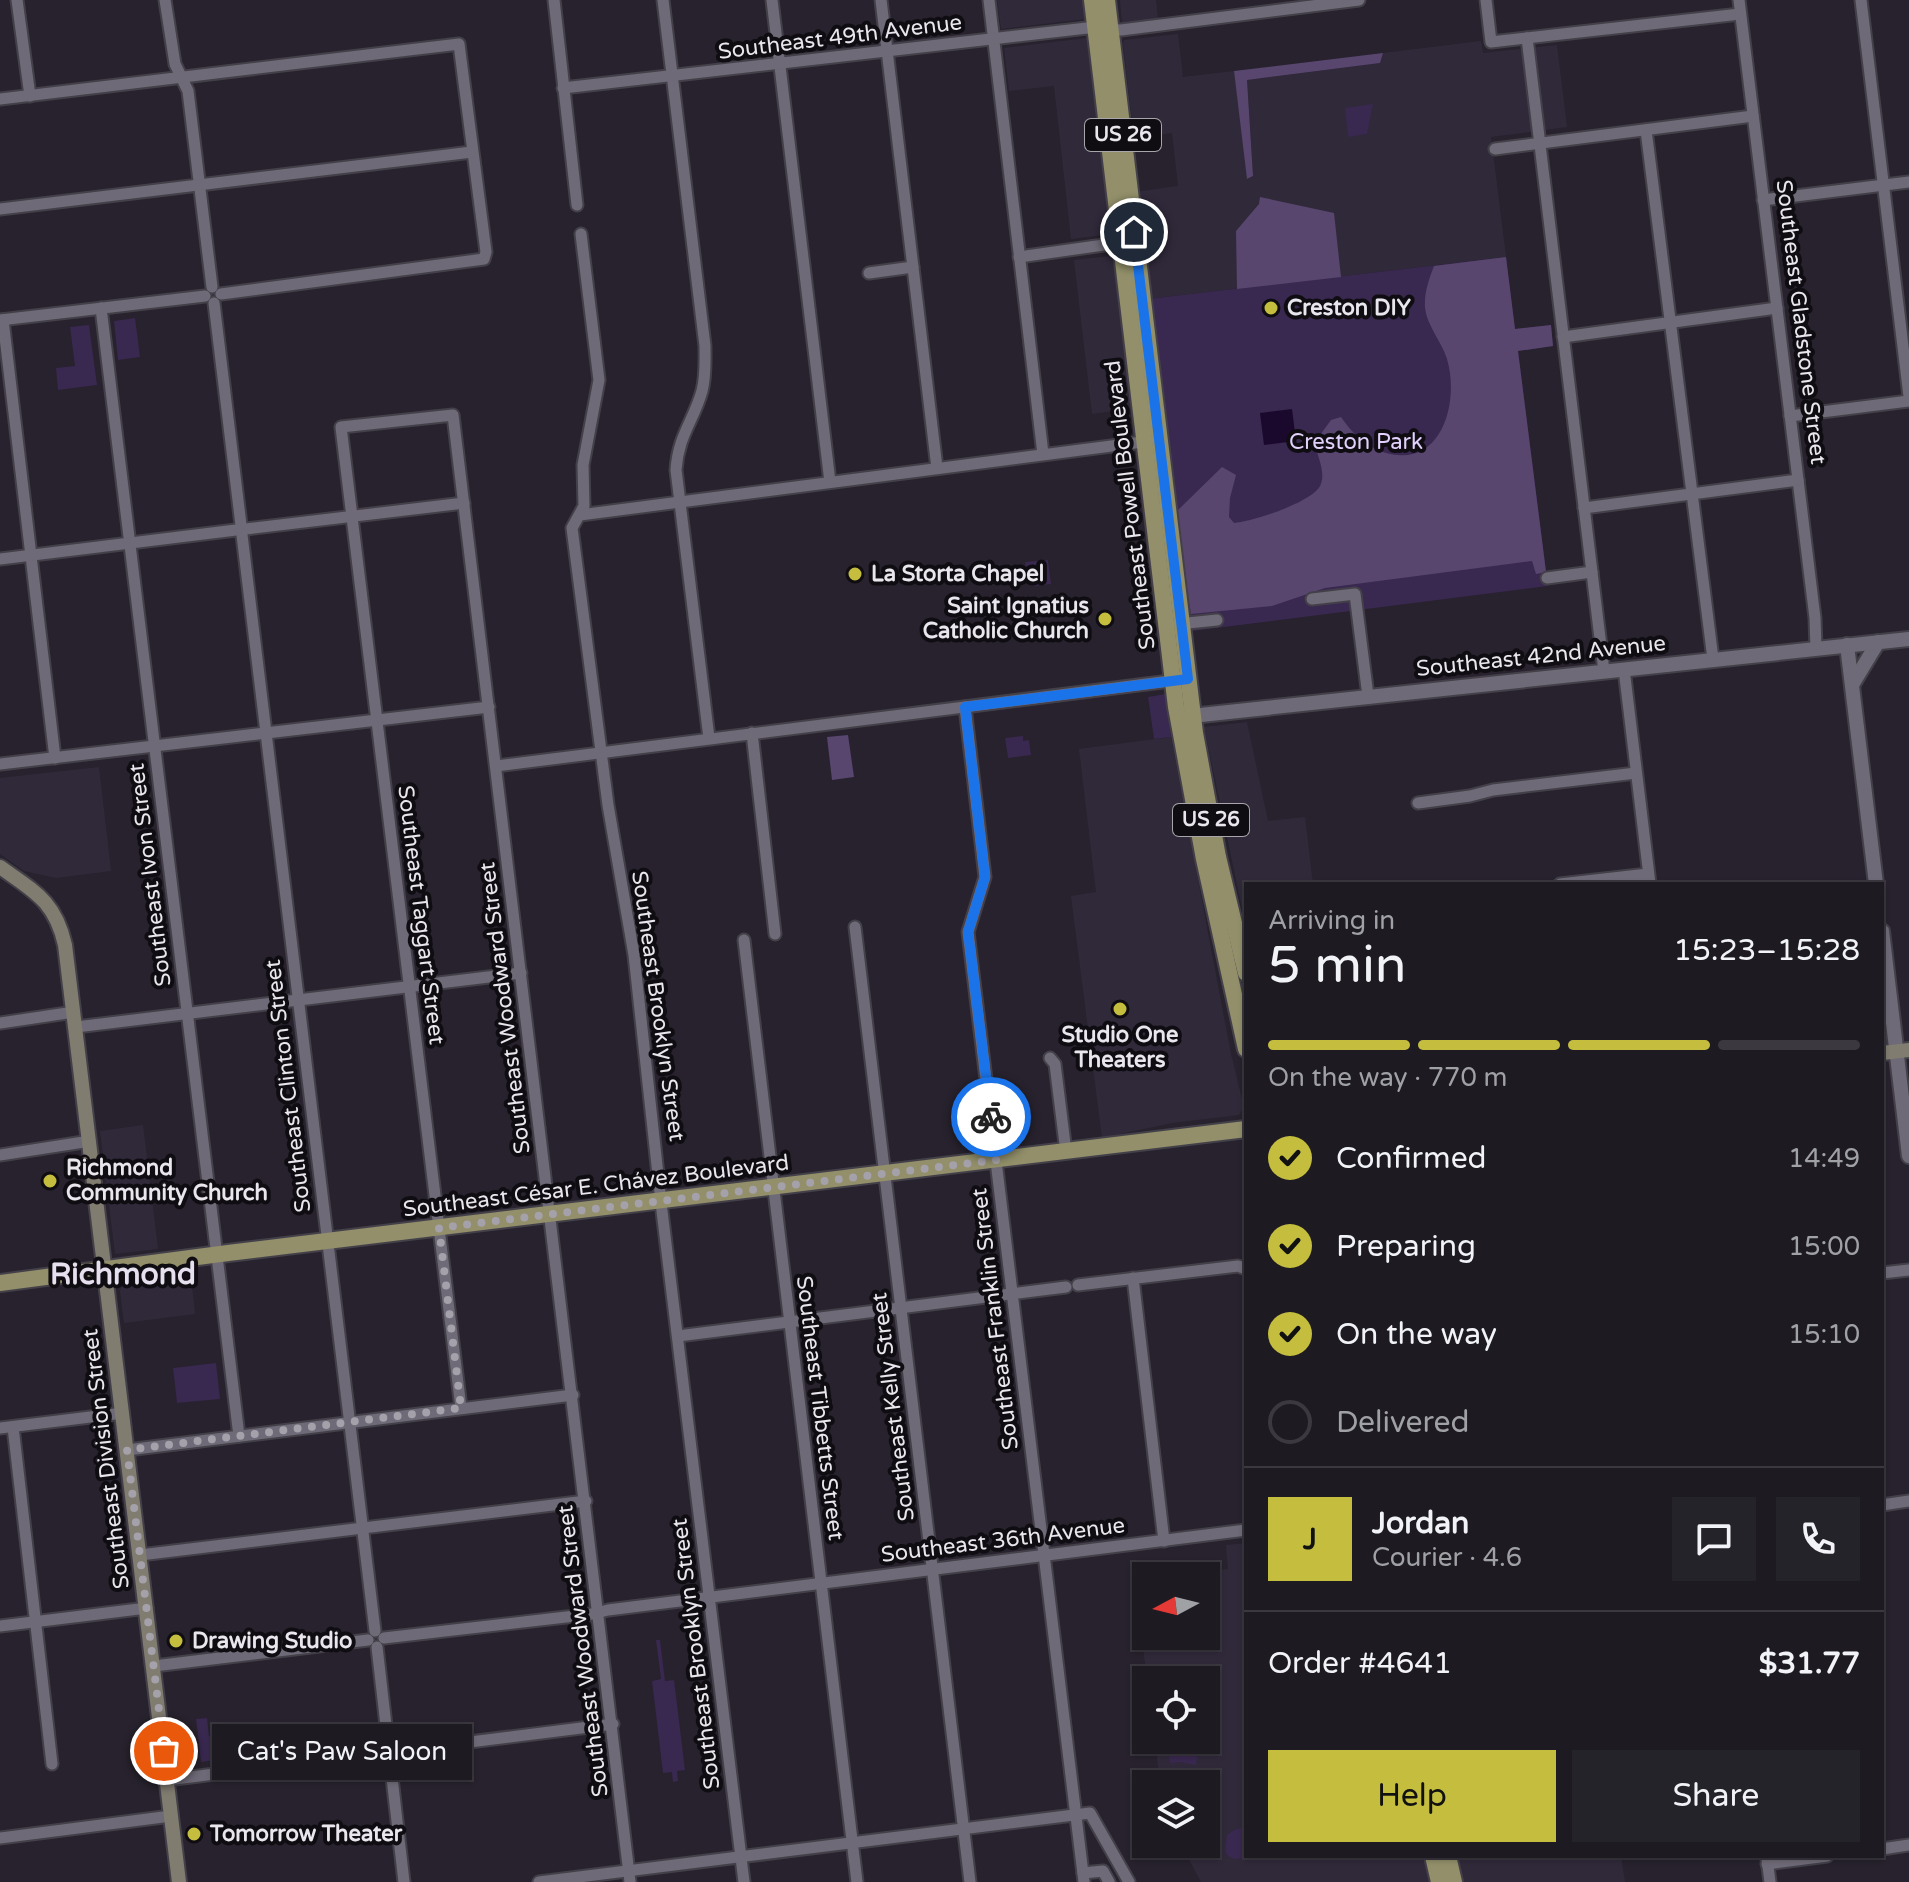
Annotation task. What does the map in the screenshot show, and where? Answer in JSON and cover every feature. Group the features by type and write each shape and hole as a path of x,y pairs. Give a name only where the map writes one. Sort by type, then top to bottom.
{"main road":[{"name":"Southeast Powell Boulevard","path":"1092,0 1103,29 1185,717 1244,965"},
{"name":"Southeast Powell Boulevard","path":"1103,29 1107,0"},
{"name":"Southeast Division Street","path":"0,867 44,899 57,918 65,945 179,1882"},
{"name":"Southeast Powell Boulevard","path":"1233,923 1244,1030"},
{"name":"Southeast César E. Chávez Boulevard","path":"0,1283 1244,1129"},
{"path":"1433,1858 1439,1882"},
{"path":"1448,1858 1454,1882"}],"street":[{"path":"17,0 30,96"},
{"name":"Southeast Clinton Street","path":"165,0 175,64 188,91 404,1882"},
{"path":"554,0 577,205"},
{"path":"663,0 705,346 706,370 699,400 680,441 676,470 709,738"},
{"path":"772,0 830,482"},
{"path":"881,0 937,468"},
{"path":"989,0 1043,454"},
{"name":"Southeast 49th Avenue","path":"563,88 1359,0"},
{"path":"1486,0 1491,42 1740,14"},
{"name":"Southeast Gladstone Street","path":"1739,0 1815,618 1816,648"},
{"path":"1790,416 1909,398 1861,0"},
{"path":"1527,38 1604,671"},
{"path":"0,99 459,44 486,252 484,259 1,320 55,758"},
{"path":"1495,149 1753,116"},
{"path":"1646,130 1713,659"},
{"path":"0,209 472,152"},
{"path":"1763,200 1909,182"},
{"name":"Southeast Brooklyn Street","path":"581,234 599,380 583,465 584,506 572,528 600,752 634,955 744,1882"},
{"path":"1019,257 1128,242"},
{"path":"869,273 913,267"},
{"name":"Southeast Ivon Street","path":"101,308 239,1436"},
{"path":"1563,337 1777,308"},
{"name":"Southeast Taggart Street","path":"453,415 341,427 461,1408"},
{"name":"Southeast Woodward Street","path":"453,415 630,1877"},
{"path":"580,515 1152,441"},
{"path":"1584,508 1798,480"},
{"path":"0,559 464,503"},
{"path":"1547,578 1592,572"},
{"path":"1312,599 1355,594 1368,696"},
{"path":"1174,625 1217,620"},
{"name":"Southeast 42nd Avenue","path":"1185,717 1909,639"},
{"path":"1852,685 1878,642"},
{"path":"1847,645 1876,882"},
{"path":"1596,882 1649,879 1624,669"},
{"path":"496,766 1181,680"},
{"path":"0,764 489,707"},
{"name":"Southeast Franklin Street","path":"965,707 985,877 968,932 1083,1878"},
{"path":"752,733 775,934"},
{"path":"1418,803 1493,790 1636,773"},
{"name":"Southeast Kelly Street","path":"855,927 970,1882"},
{"name":"Southeast Tibbetts Street","path":"744,940 857,1882"},
{"path":"1884,948 1909,1156"},
{"path":"0,1023 187,1014 521,973"},
{"path":"1050,1058 1055,1064 1066,1152"},
{"path":"0,1155 90,1141"},
{"path":"678,1336 1133,1278 1244,1268"},
{"path":"1884,1273 1909,1270"},
{"path":"1133,1278 1164,1541"},
{"path":"127,1450 573,1395"},
{"path":"52,1764 36,1622 6,1427 123,1413"},
{"path":"140,1555 586,1501"},
{"path":"1884,1505 1909,1501"},
{"name":"Southeast 36th Avenue","path":"154,1666 1244,1530"},
{"path":"0,1626 147,1608"},
{"path":"167,1780 613,1724"},
{"path":"539,1882 630,1877 741,1858 1090,1813 1129,1882"},
{"path":"0,1838 171,1816"},
{"path":"1884,1849 1909,1845"},
{"path":"1770,1882 1767,1860 1797,1858"},
{"path":"1083,1878 1103,1871 1109,1882"}],"shaded area":[{"path":"997,0 1084,0 1086,19 1001,29"},
{"path":"1120,0 1156,0 1158,19 1122,23"},
{"path":"1178,34 1183,77 1234,71 1248,179 1253,176 1247,80 1380,63 1383,53 1481,41 1483,53 1557,45 1567,127 1491,137 1506,257 1148,299 1135,192 1178,186 1172,133 1134,138 1123,43 1124,40"},
{"path":"1087,38 1111,234 1071,239 1054,86 1009,91 1004,48"},
{"path":"1114,258 1134,408 1092,414 1074,260"},
{"path":"1292,409 1296,441 1264,445 1260,413"},
{"path":"1247,722 1268,821 1305,817 1313,882 1244,882 1243,913 1204,727"},
{"path":"1171,737 1231,1054 1244,1107 1239,1115 1172,1123 1102,1138 1071,896 1096,892 1079,749"},
{"path":"99,767 111,871 56,878 24,871 0,854 0,778"},
{"path":"143,1125 158,1249 115,1254 100,1131"},
{"path":"191,1276 195,1314 124,1323 120,1291 123,1284"},
{"path":"1244,1543 1244,1858 1426,1858 1432,1882 1201,1882 1188,1858 1220,1858 1220,1770 1158,1770 1157,1754 1220,1754 1220,1666 1145,1666 1143,1650 1220,1650 1220,1570 1228,1569 1226,1545"},
{"path":"1621,1858 1625,1882 1459,1882 1456,1860"}],"green space":[{"path":"1383,53 1380,63 1247,80 1253,176 1247,179 1234,71"},
{"path":"1373,104 1367,134 1348,137 1345,108"},
{"path":"1260,197 1334,213 1341,277 1237,289 1236,231 1259,204"},
{"name":"Creston Park","path":"1506,257 1515,329 1551,325 1553,346 1518,351 1548,586 1192,631 1148,299"},
{"path":"1506,257 1515,329 1551,325 1553,346 1518,351 1546,572 1536,574 1532,561 1325,588 1272,606 1191,614 1175,516 1177,511 1222,467 1236,475 1229,517 1234,523 1267,515 1306,498 1315,492 1322,481 1315,442 1331,420 1341,417 1359,438 1383,452 1403,455 1419,452 1432,443 1442,429 1451,395 1447,359 1425,308 1434,266"},
{"path":"135,318 140,357 118,360 114,321"},
{"path":"89,325 97,385 58,390 56,368 75,366 70,327"},
{"path":"1048,560 1051,584 1034,586 1027,578 1025,562"},
{"path":"1166,694 1171,737 1154,739 1148,697"},
{"path":"848,735 854,777 832,780 827,737"},
{"path":"1023,736 1023,741 1029,740 1031,755 1008,758 1005,738"},
{"path":"216,1363 220,1399 177,1403 173,1368"},
{"path":"656,1640 660,1640 665,1681 674,1680 685,1770 677,1771 678,1781 673,1782 672,1772 663,1773 652,1681 661,1679"},
{"path":"207,1718 216,1760 201,1762 196,1719"},
{"path":"1169,1754 1198,1754 1196,1765 1170,1763"},
{"path":"1244,1828 1244,1857 1237,1859 1231,1858 1225,1851 1227,1835"}],"way so far":[{"path":"164,1751 127,1450 461,1408 439,1228 996,1160 991,1117"}],"place":[{"name":"Creston DIY","path":"1271,308"},
{"name":"La Storta Chapel","path":"855,574"},
{"name":"Saint Ignatius Catholic Church","path":"1105,619"},
{"name":"Studio One Theaters","path":"1120,1009"},
{"name":"Richmond Community Church","path":"50,1181"},
{"name":"Drawing Studio","path":"176,1641"},
{"name":"Cat's Paw Saloon","path":"164,1751"},
{"name":"Tomorrow Theater","path":"194,1834"}],"district":[{"name":"Richmond","path":"123,1274"}],"route":[{"path":"991,1117 968,932 985,877 965,707 1188,679 1134,232"}]}
